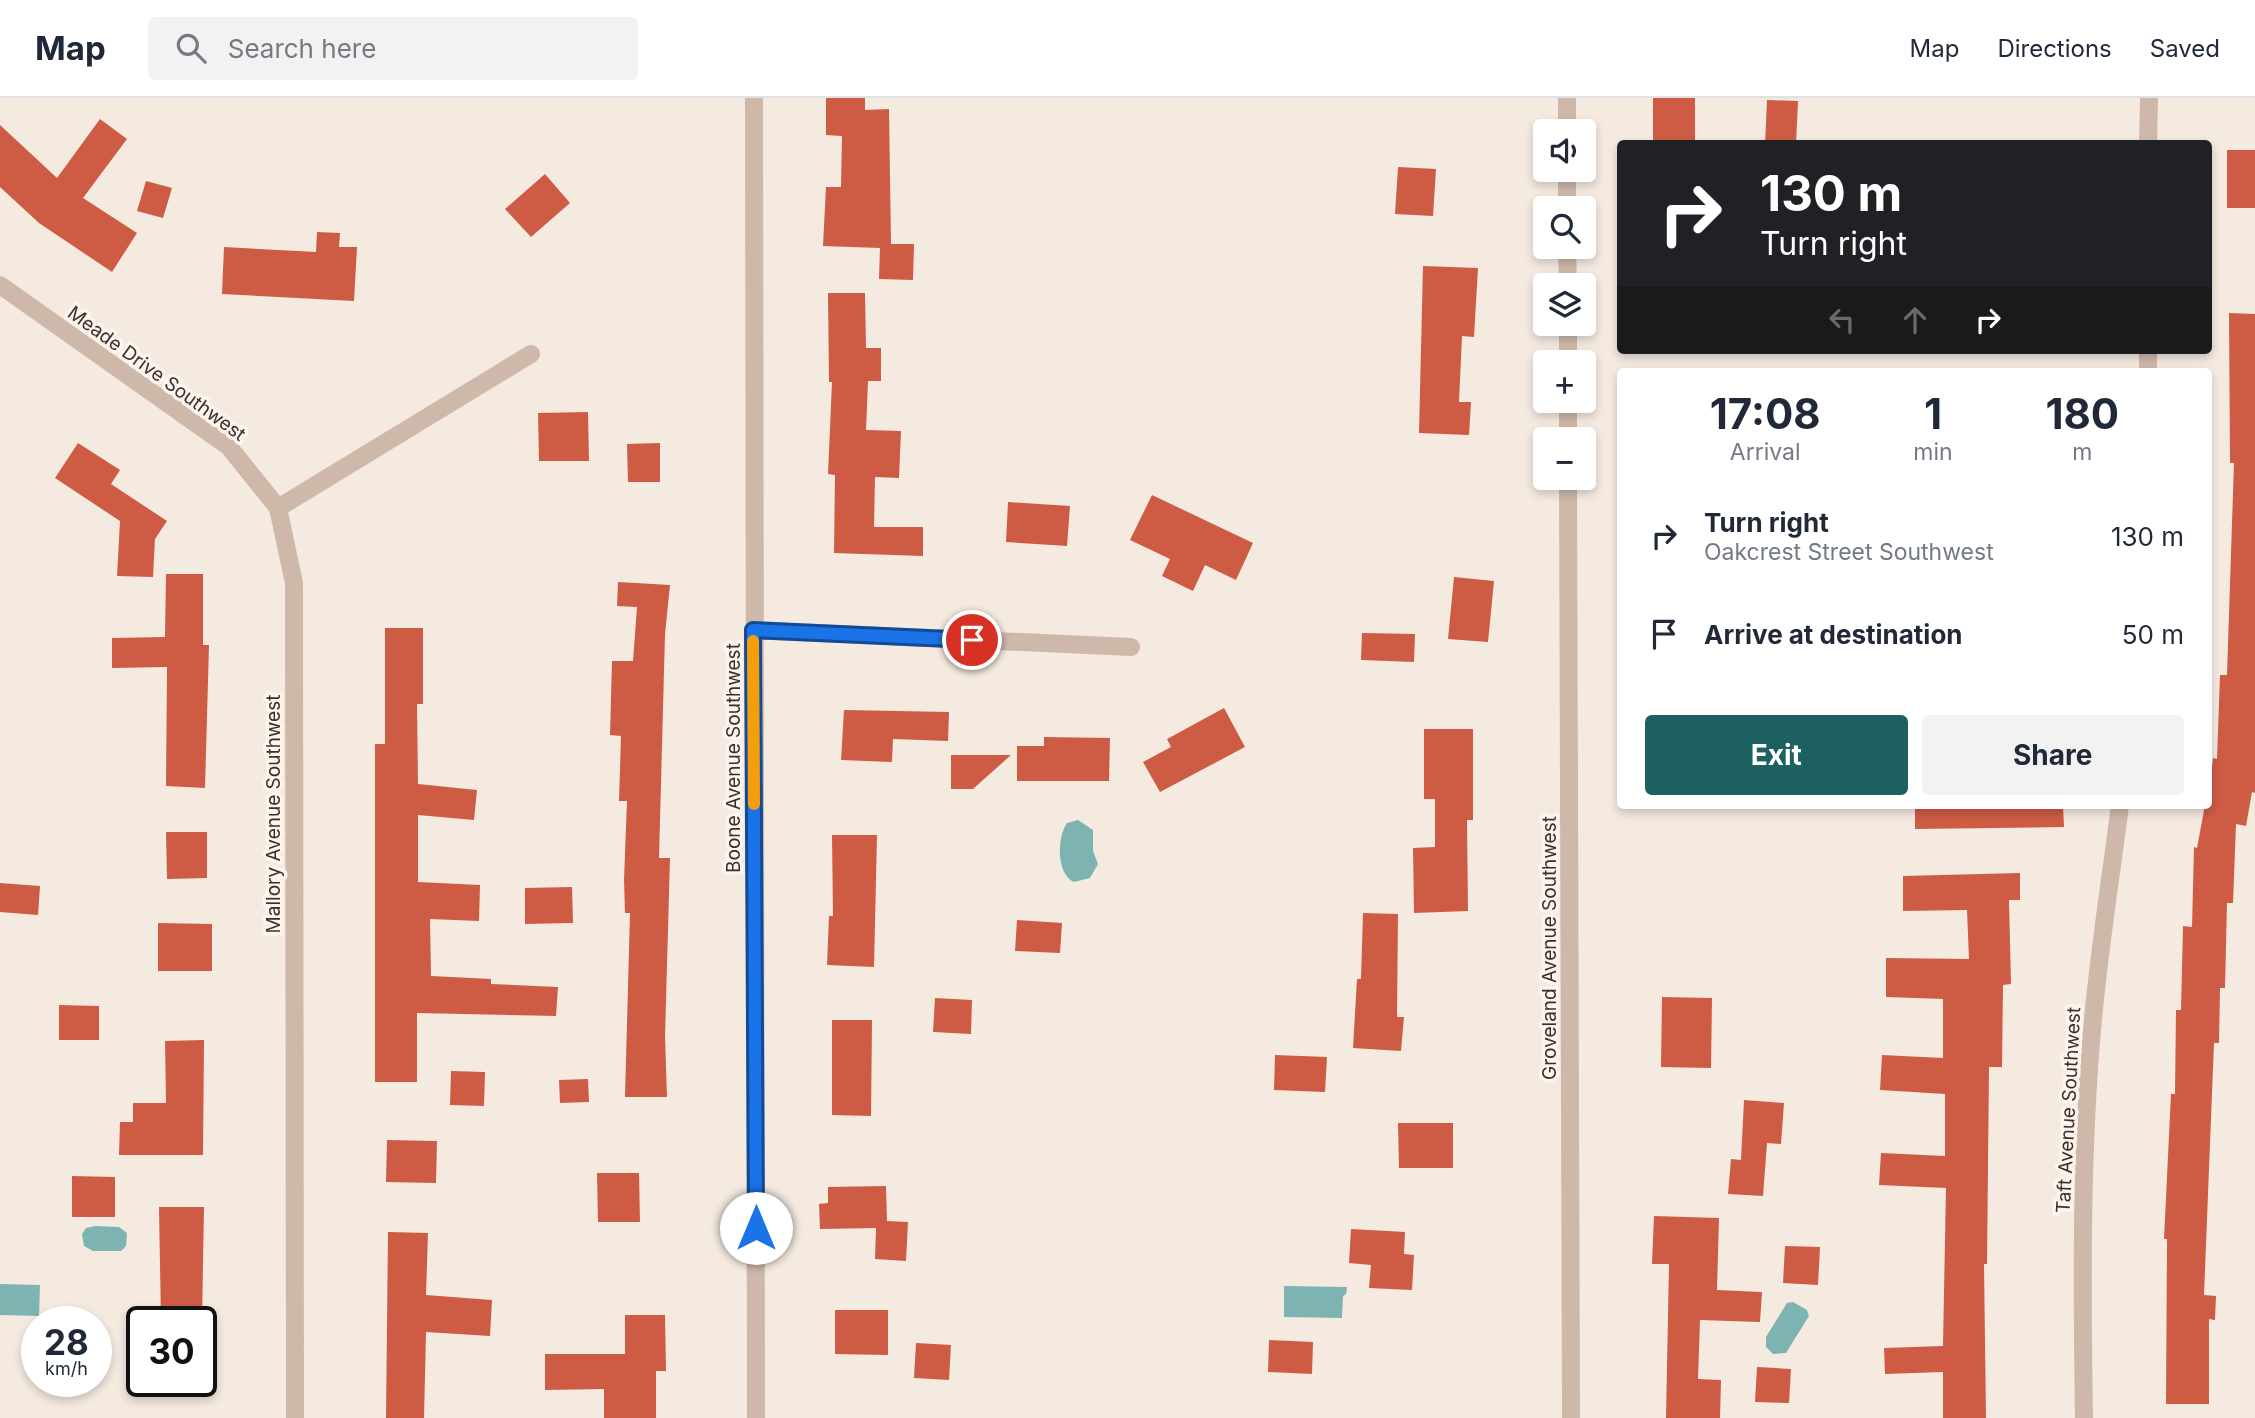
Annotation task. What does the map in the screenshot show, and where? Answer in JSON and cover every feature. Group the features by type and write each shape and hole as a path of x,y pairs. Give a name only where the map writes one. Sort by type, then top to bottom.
{"street":[{"name":"Boone Avenue Southwest","path":"754,98 753,630 757,1418"},
{"path":"1567,98 1567,119"},
{"path":"2148,140 2149,98"},
{"name":"Meade Drive Southwest","path":"0,285 229,447 278,508"},
{"path":"278,508 531,354"},
{"name":"Groveland Avenue Southwest","path":"1568,490 1571,1418"},
{"name":"Mallory Avenue Southwest","path":"278,508 294,583 295,1418"},
{"path":"753,630 1131,647"},
{"name":"Taft Avenue Southwest","path":"2084,1418 2081,1278 2087,1093 2095,988 2119,809"}],"water":[{"path":"1078,820 1093,830 1093,851 1098,864 1090,878 1074,882 1068,878 1061,864 1060,846 1067,823"},
{"path":"119,1227 127,1233 126,1246 121,1251 93,1251 84,1246 82,1234 86,1228"},
{"path":"0,1284 40,1285 39,1306 21,1306 21,1316 0,1315"},
{"path":"1284,1286 1347,1287 1343,1296 1342,1318 1284,1317"},
{"path":"1793,1302 1807,1310 1809,1316 1786,1353 1773,1354 1766,1347 1766,1337 1787,1303"}],"building":[{"path":"826,98 865,98 865,110 889,109 891,244 914,244 913,280 879,279 880,248 823,246 826,187 841,187 842,136 826,135"},
{"path":"1653,98 1695,98 1695,140 1653,140"},
{"path":"1767,100 1798,101 1796,140 1765,140"},
{"path":"100,119 127,139 83,198 137,233 112,272 39,223 0,187 0,125 57,178"},
{"path":"2227,150 2255,150 2255,208 2227,208"},
{"path":"1398,167 1436,169 1433,216 1395,214"},
{"path":"545,174 570,203 531,237 505,209"},
{"path":"146,181 172,188 163,218 137,211"},
{"path":"317,232 340,233 339,247 357,247 354,301 222,294 224,247 316,252"},
{"path":"1423,266 1478,268 1474,337 1462,336 1459,402 1471,402 1469,435 1419,433"},
{"path":"828,293 865,293 866,348 881,348 881,381 868,381 866,430 901,431 899,478 875,477 874,527 923,527 923,556 834,553 835,475 828,474 832,382 829,382"},
{"path":"2229,313 2255,314 2255,793 2252,792 2246,826 2236,824 2233,903 2227,903 2225,988 2220,988 2219,1043 2214,1043 2204,1295 2216,1296 2215,1320 2209,1319 2209,1404 2166,1404 2167,1239 2164,1239 2171,1094 2175,1094 2176,1010 2181,1010 2183,926 2192,927 2194,847 2197,848 2204,809 2212,809 2212,767 2213,758 2217,759 2220,675 2227,675 2234,463 2230,463"},
{"path":"588,412 589,461 539,461 538,413"},
{"path":"78,443 120,470 111,484 167,521 155,539 153,577 117,576 120,521 55,478"},
{"path":"660,443 660,482 628,482 627,444"},
{"path":"1152,495 1253,543 1236,580 1205,565 1193,591 1162,576 1170,559 1130,540"},
{"path":"1008,502 1070,506 1067,546 1006,542"},
{"path":"166,574 203,574 203,645 209,645 205,788 166,786 167,667 112,668 112,638 165,637"},
{"path":"1454,577 1494,581 1488,642 1448,639"},
{"path":"618,582 670,585 665,634 659,858 670,858 665,1037 667,1097 625,1097 630,913 625,913 624,880 627,801 619,801 621,736 610,735 612,661 633,661 637,607 617,606"},
{"path":"385,628 423,628 423,704 417,704 418,784 477,790 474,820 418,815 418,882 480,885 479,921 430,919 431,976 491,979 491,984 558,987 556,1016 417,1013 417,1082 375,1082 375,744 385,744"},
{"path":"1362,633 1415,634 1414,662 1361,660"},
{"path":"1224,708 1245,747 1160,792 1143,762 1171,747 1167,739"},
{"path":"844,710 949,712 948,741 893,739 892,762 841,760"},
{"path":"1424,729 1473,729 1473,820 1467,820 1468,911 1414,913 1413,848 1435,847 1435,799 1424,799"},
{"path":"1044,737 1110,738 1109,781 1017,781 1017,746 1044,746"},
{"path":"951,755 1011,755 973,789 951,789"},
{"path":"1915,809 2063,809 2064,827 1915,829"},
{"path":"166,832 207,832 207,878 167,879"},
{"path":"832,835 877,835 874,967 827,965 829,916 833,916"},
{"path":"2020,873 2020,900 2009,900 2011,984 2003,985 2002,1067 1989,1067 1987,1264 1984,1264 1986,1418 1943,1418 1943,1372 1885,1374 1884,1348 1943,1346 1946,1188 1879,1185 1881,1153 1945,1156 1945,1094 1880,1090 1882,1055 1943,1058 1943,999 1886,997 1886,958 1969,959 1967,910 1903,911 1903,876"},
{"path":"0,883 40,886 38,915 0,912"},
{"path":"572,887 573,923 525,924 525,888"},
{"path":"1363,913 1398,914 1397,1017 1404,1017 1401,1051 1353,1048 1357,979 1361,979"},
{"path":"1017,920 1062,923 1060,953 1015,951"},
{"path":"158,923 212,924 212,971 158,971"},
{"path":"1662,997 1712,998 1711,1068 1661,1067"},
{"path":"935,998 972,1000 971,1034 933,1032"},
{"path":"59,1005 99,1006 99,1040 59,1040"},
{"path":"832,1020 872,1020 871,1116 832,1115"},
{"path":"204,1040 203,1155 119,1155 120,1122 133,1122 133,1103 166,1103 165,1041"},
{"path":"1275,1055 1327,1057 1325,1092 1274,1090"},
{"path":"451,1071 485,1072 484,1106 450,1105"},
{"path":"588,1079 589,1102 560,1103 559,1080"},
{"path":"1744,1100 1784,1103 1781,1144 1767,1143 1763,1196 1728,1194 1731,1159 1741,1160"},
{"path":"1398,1123 1453,1123 1453,1168 1399,1168"},
{"path":"387,1140 437,1141 436,1183 386,1182"},
{"path":"597,1173 639,1173 640,1222 598,1222"},
{"path":"72,1176 115,1177 115,1217 72,1217"},
{"path":"886,1186 887,1221 908,1222 906,1261 875,1259 876,1228 820,1229 819,1204 828,1203 828,1187"},
{"path":"159,1207 204,1207 202,1306 161,1306"},
{"path":"1654,1216 1719,1218 1717,1290 1762,1292 1760,1322 1700,1320 1698,1379 1721,1380 1720,1418 1666,1418 1669,1264 1652,1264"},
{"path":"1351,1229 1405,1232 1404,1254 1414,1255 1412,1290 1369,1288 1371,1265 1349,1263"},
{"path":"388,1232 428,1233 426,1295 492,1300 490,1336 426,1332 424,1418 386,1418"},
{"path":"1785,1246 1820,1247 1818,1285 1783,1283"},
{"path":"835,1310 888,1310 888,1355 835,1354"},
{"path":"625,1315 665,1315 666,1371 656,1371 656,1418 604,1418 604,1389 545,1390 545,1354 625,1354"},
{"path":"1269,1340 1313,1342 1312,1374 1268,1372"},
{"path":"916,1343 951,1345 949,1380 914,1378"},
{"path":"1757,1367 1791,1369 1789,1403 1755,1402"}],"slow traffic":[{"path":"753,641 754,804"}],"route":[{"path":"756,1228 753,630 972,640"}]}
